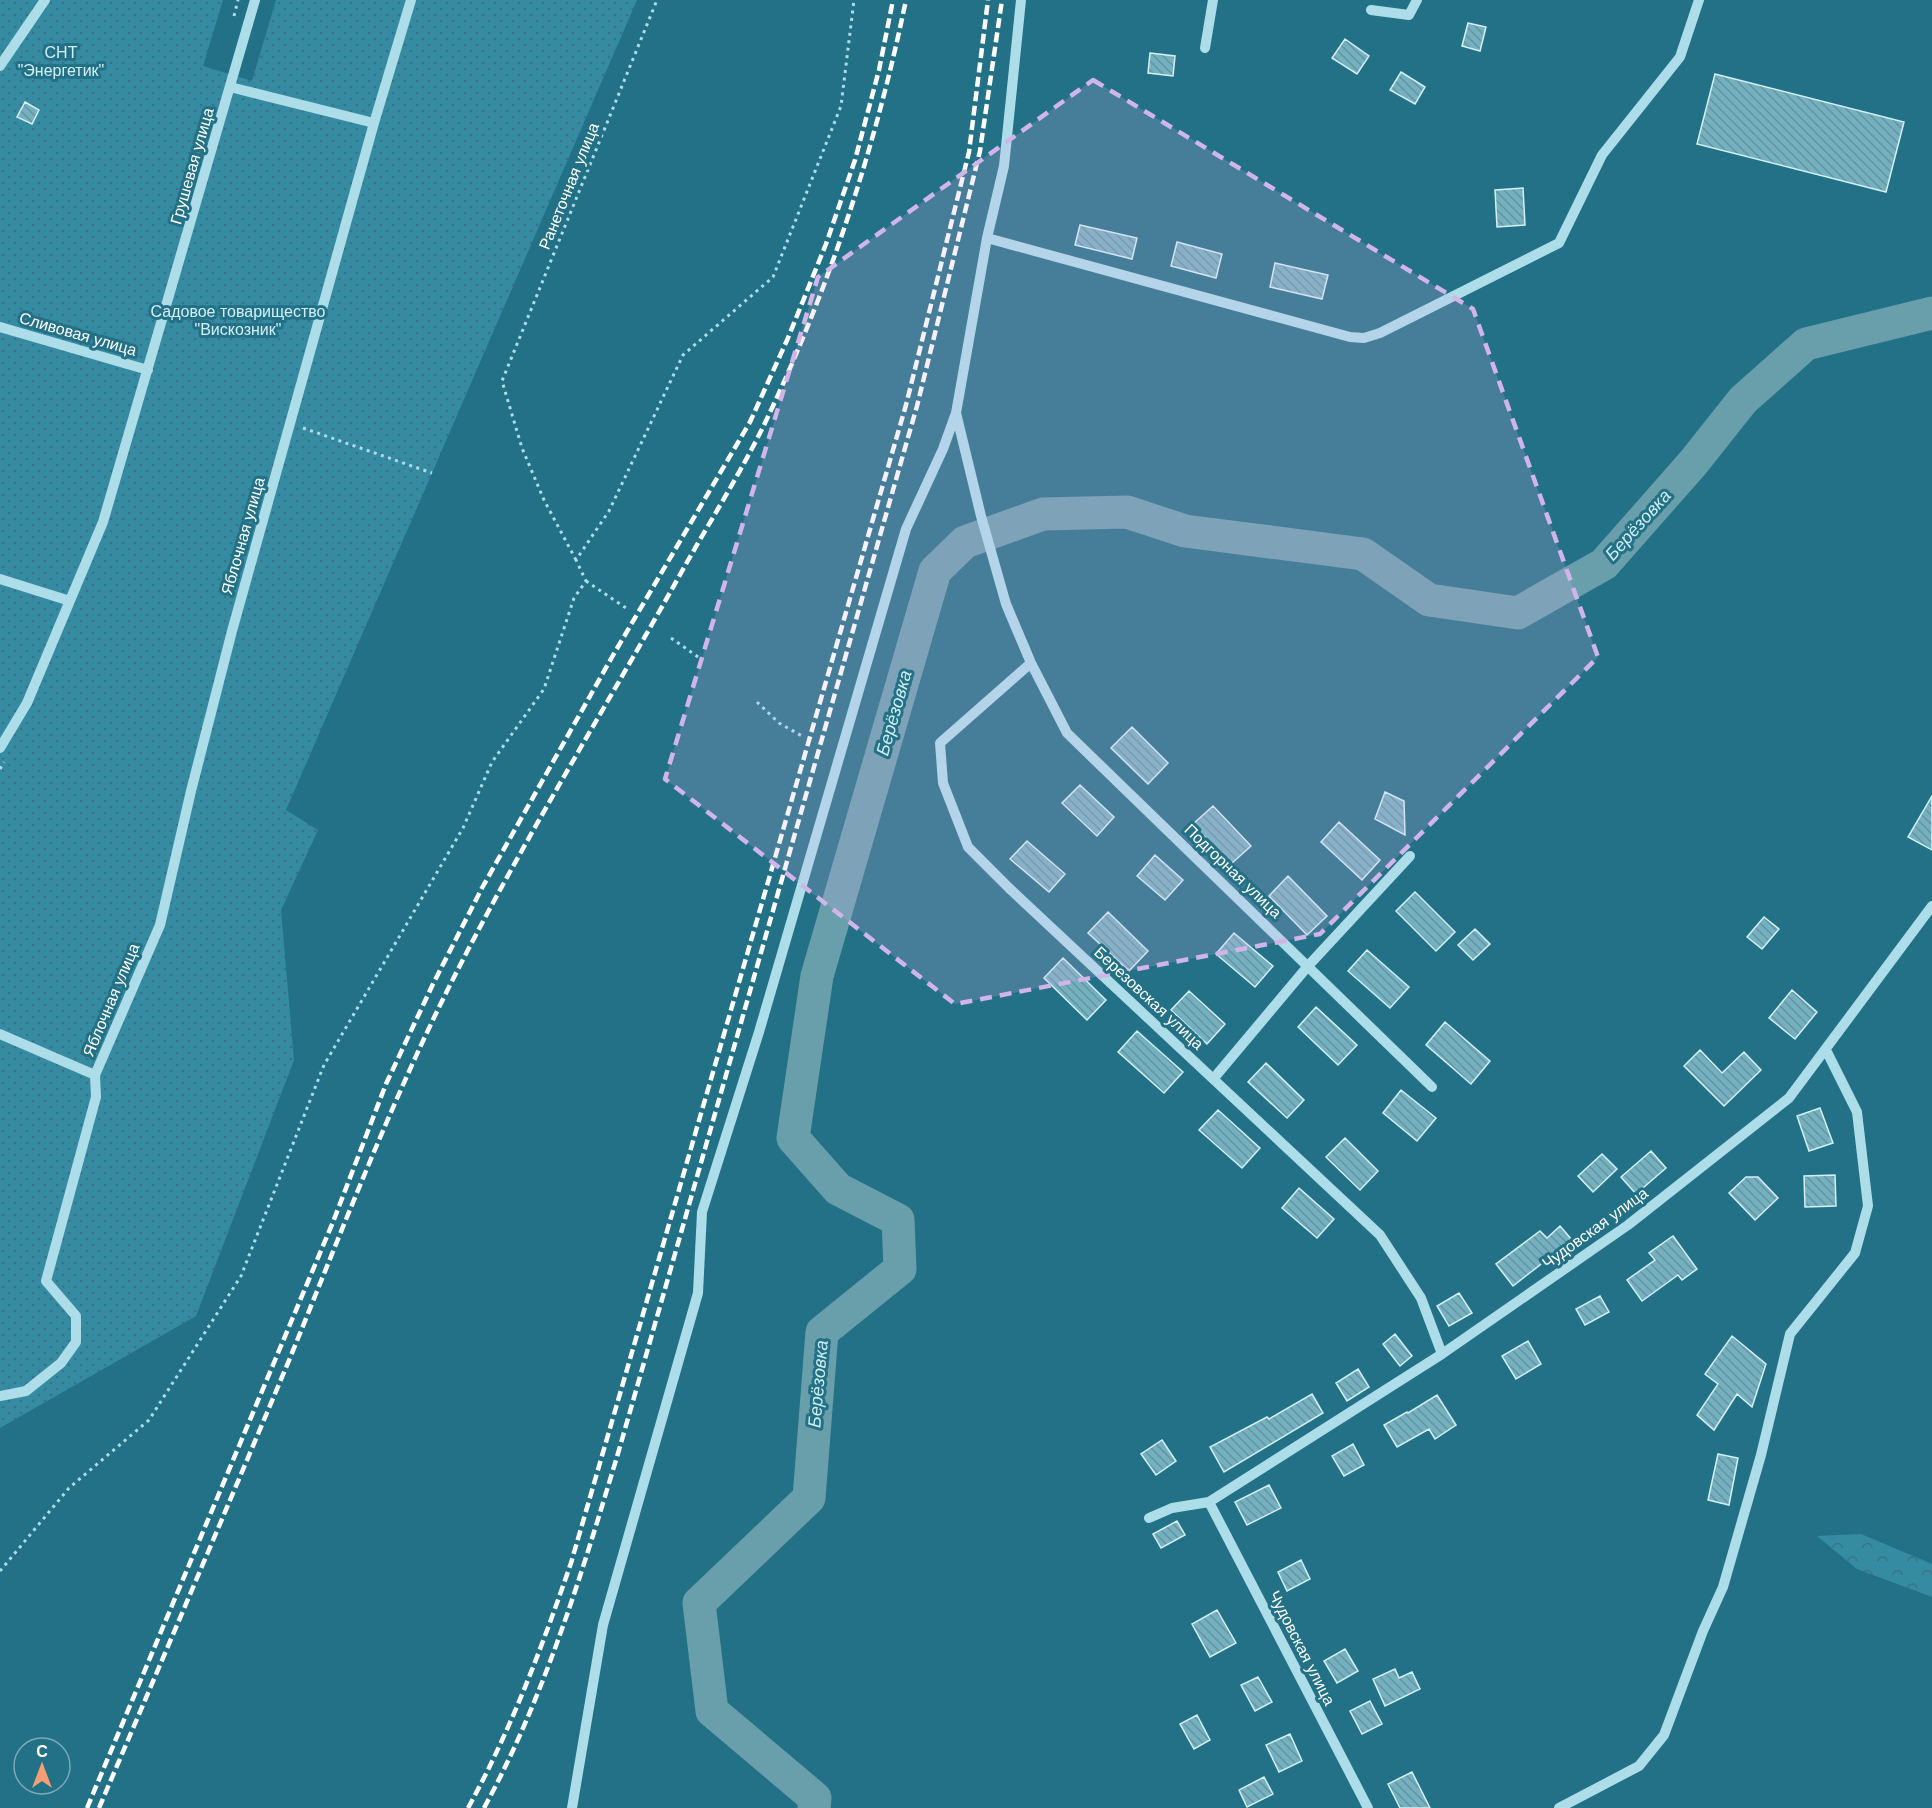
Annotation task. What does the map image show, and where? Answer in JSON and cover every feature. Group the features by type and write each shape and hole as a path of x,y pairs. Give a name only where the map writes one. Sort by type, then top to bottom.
{"street":[{"path":"0,66 45,0"},
{"name":"Грушевая улица","path":"0,748 27,703 103,522 255,0"},
{"name":"Яблочная улица","path":"0,1396 26,1391 61,1364 76,1342 76,1316 46,1281 96,1097 95,1075 160,925 229,642 374,123 411,0"},
{"path":"572,1808 603,1625 698,1293 702,1212 759,1032 906,529 943,449 956,413 987,238 1004,166 1021,0"},
{"path":"1204,48 1213,0"},
{"path":"1371,10 1409,15 1417,0"},
{"path":"987,238 1350,337 1364,338 1380,333 1560,243 1602,155 1680,57 1699,0"},
{"path":"230,87 374,123"},
{"name":"Сливовая улица","path":"0,327 148,370"},
{"name":"Подгорная улица","path":"956,413 981,516 1006,604 1031,663 1067,733 1432,1088"},
{"path":"0,579 70,601"},
{"name":"Березовская улица","path":"1031,663 940,743 943,783 968,847 1009,888 1380,1234 1421,1298 1442,1354"},
{"path":"1214,1078 1308,966 1410,856"},
{"name":"Чудовская улица","path":"1149,1518 1172,1508 1209,1502 1442,1354 1628,1225 1789,1098 1932,906"},
{"name":"Яблочная улица","path":"0,1034 95,1075"},
{"path":"1559,1808 1639,1766 1664,1735 1703,1631 1723,1587 1761,1455 1790,1334 1855,1253 1868,1206 1857,1112 1826,1050"},
{"name":"Чудовская улица","path":"1209,1502 1368,1808"}],"path":[{"name":"Ранеточная улица","path":"576,560 544,500 522,448 502,381 657,0"},
{"path":"629,610 586,581 576,560 609,512 683,355 773,277 841,106 854,0"},
{"path":"290,424 432,473"},
{"path":"0,1571 69,1488 149,1420 241,1276 324,1065 463,828 492,762 544,689 574,598 586,581"},
{"path":"671,638 701,659"},
{"path":"757,702 779,723 802,736"}],"highlighted area":[{"path":"1093,80 1473,309 1598,657 1320,934 955,1004 665,779 818,277"}],"green space":[{"name":"Садовое товарищество \"Вискозник\"","path":"0,0 223,0 203,66 252,81 276,0 637,0 286,810 318,830 281,910 294,1060 196,1316 0,1428"},
{"path":"1861,1534 1932,1564 1932,1597 1857,1569 1817,1536"}],"building":[{"path":"1468,23 1486,27 1480,51 1462,46"},
{"path":"1345,39 1369,56 1357,74 1332,58"},
{"path":"1150,53 1175,56 1173,76 1148,73"},
{"path":"1401,72 1425,87 1415,104 1390,90"},
{"path":"1715,74 1904,122 1886,192 1697,144"},
{"path":"25,102 39,110 32,124 17,117"},
{"path":"1523,188 1525,225 1497,227 1495,190"},
{"path":"1080,225 1137,238 1132,259 1075,245"},
{"path":"1177,242 1222,254 1216,278 1171,266"},
{"path":"1275,263 1328,275 1322,299 1270,287"},
{"path":"1132,727 1168,763 1148,784 1111,748"},
{"path":"1080,785 1114,817 1097,836 1062,803"},
{"path":"1385,792 1404,801 1405,835 1375,819"},
{"path":"1932,796 1932,850 1908,837"},
{"path":"1213,806 1251,846 1231,864 1193,824"},
{"path":"1339,822 1380,860 1362,880 1321,842"},
{"path":"1027,841 1065,874 1049,892 1010,859"},
{"path":"1155,855 1183,880 1165,900 1137,876"},
{"path":"1288,876 1327,916 1307,935 1269,896"},
{"path":"1415,892 1455,932 1436,951 1396,911"},
{"path":"1108,912 1148,951 1129,971 1088,933"},
{"path":"1764,917 1779,929 1762,949 1747,937"},
{"path":"1475,929 1490,944 1473,960 1458,945"},
{"path":"1234,933 1273,966 1255,987 1216,954"},
{"path":"1367,950 1409,987 1390,1008 1348,971"},
{"path":"1063,958 1106,1000 1087,1020 1044,978"},
{"path":"1792,990 1817,1012 1795,1039 1769,1018"},
{"path":"1189,991 1225,1024 1207,1044 1171,1010"},
{"path":"1316,1007 1357,1045 1338,1065 1298,1027"},
{"path":"1445,1022 1490,1061 1471,1084 1426,1045"},
{"path":"1137,1031 1183,1072 1164,1093 1118,1052"},
{"path":"1700,1050 1722,1073 1744,1052 1761,1070 1724,1106 1684,1066"},
{"path":"1266,1063 1304,1100 1287,1118 1248,1082"},
{"path":"1401,1090 1436,1118 1417,1141 1383,1113"},
{"path":"1820,1108 1833,1143 1809,1151 1797,1116"},
{"path":"1218,1110 1260,1148 1242,1168 1199,1130"},
{"path":"1345,1138 1378,1171 1360,1190 1326,1157"},
{"path":"1651,1151 1666,1168 1636,1194 1621,1177"},
{"path":"1602,1154 1617,1169 1593,1192 1578,1176"},
{"path":"1835,1175 1836,1206 1805,1207 1804,1176"},
{"path":"1746,1177 1758,1177 1778,1198 1755,1220 1729,1193"},
{"path":"1299,1188 1334,1219 1317,1238 1282,1208"},
{"path":"1560,1226 1572,1240 1513,1286 1496,1264 1540,1231 1547,1238"},
{"path":"1673,1236 1697,1269 1682,1280 1678,1275 1642,1301 1627,1280 1655,1260 1649,1253"},
{"path":"1459,1293 1472,1313 1449,1326 1437,1306"},
{"path":"1600,1296 1609,1312 1585,1325 1576,1309"},
{"path":"1395,1334 1412,1356 1400,1366 1383,1344"},
{"path":"1732,1336 1766,1364 1752,1407 1737,1394 1714,1430 1697,1415 1718,1384 1705,1374"},
{"path":"1528,1341 1541,1364 1516,1379 1502,1356"},
{"path":"1358,1369 1369,1387 1347,1401 1336,1383"},
{"path":"1312,1394 1323,1413 1224,1472 1210,1447 1267,1417 1269,1419"},
{"path":"1437,1395 1456,1425 1435,1439 1429,1429 1397,1447 1384,1425"},
{"path":"1162,1440 1176,1461 1156,1475 1141,1454"},
{"path":"1353,1444 1364,1465 1344,1476 1332,1456"},
{"path":"1718,1454 1738,1458 1729,1505 1708,1500"},
{"path":"1269,1485 1281,1508 1247,1525 1235,1502"},
{"path":"1177,1521 1185,1535 1161,1548 1153,1534"},
{"path":"1301,1560 1310,1579 1287,1591 1278,1572"},
{"path":"1217,1610 1236,1643 1210,1657 1192,1624"},
{"path":"1345,1649 1358,1671 1337,1683 1324,1661"},
{"path":"1395,1669 1399,1678 1412,1672 1420,1689 1385,1706 1373,1679"},
{"path":"1258,1677 1272,1702 1255,1711 1241,1685"},
{"path":"1370,1701 1382,1724 1362,1734 1350,1711"},
{"path":"1197,1715 1210,1740 1194,1749 1180,1724"},
{"path":"1290,1734 1302,1761 1279,1772 1266,1745"},
{"path":"1412,1772 1430,1808 1400,1808 1388,1784"},
{"path":"1264,1777 1273,1794 1247,1807 1239,1790"}],"waterway":[{"name":"Берёзовка","path":"814,1808 815,1798 712,1711 699,1603 809,1498 822,1332 900,1269 898,1220 838,1189 793,1138 817,976 935,571 965,542 1043,514 1127,512 1185,531 1363,554 1429,600 1518,613 1604,564 1693,463 1743,400 1806,344 1932,313"}],"railway":[{"path":"87,1808 333,1222 386,1084 433,984 482,888 612,657 750,422 788,338 826,244 855,160 879,70 893,0"},
{"path":"99,1808 290,1358 365,1173 425,1036 504,883 746,460 788,373 830,269 865,164 906,0"},
{"path":"468,1808 484,1779 525,1688 571,1563 906,405 969,152 988,0"},
{"path":"484,1808 506,1766 544,1678 576,1588 619,1450 917,406 980,151 1002,0"}],"park label":[{"name":"СНТ \"Энергетик\"","path":"61,61"}]}
